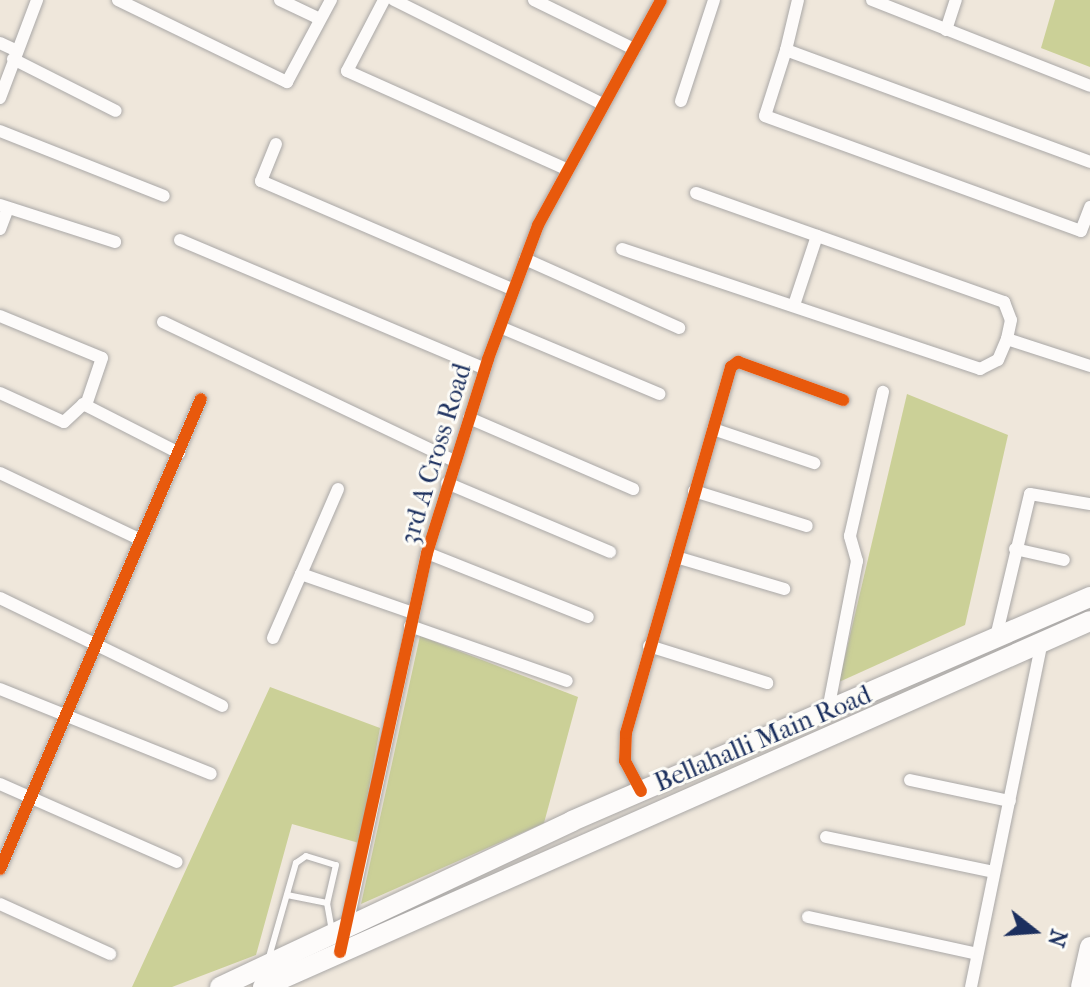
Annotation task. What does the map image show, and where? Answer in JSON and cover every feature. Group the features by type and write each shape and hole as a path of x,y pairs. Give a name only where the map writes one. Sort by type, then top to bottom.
{"main road":[{"name":"Bellahalli Main Road","path":"263,987 340,938 641,791 1090,597"},
{"name":"Bellahalli Main Road","path":"220,987 266,965 340,938 1090,621"},
{"path":"1081,987 1090,947"}],"street":[{"path":"0,98 37,0"},
{"path":"118,0 287,82 331,0"},
{"path":"280,0 320,19"},
{"path":"384,0 347,71 566,169"},
{"path":"394,0 601,103"},
{"path":"534,0 634,49"},
{"name":"3rd A Cross Road","path":"340,938 427,553 485,369 525,259 566,169 661,0"},
{"path":"681,101 714,0"},
{"path":"798,0 765,116 1081,231 1090,207"},
{"path":"872,0 1090,86"},
{"path":"946,30 956,0"},
{"path":"0,43 15,55 116,111"},
{"path":"786,50 1090,162"},
{"path":"0,131 164,196"},
{"path":"276,144 261,181 514,290"},
{"path":"622,249 980,369 998,360 1011,320 1004,302 696,193"},
{"path":"0,229 4,207 115,242"},
{"path":"794,305 817,236"},
{"path":"180,240 485,369"},
{"path":"525,259 679,328"},
{"path":"0,316 102,358 86,405 64,422 0,393"},
{"path":"163,322 454,461"},
{"path":"500,327 659,394"},
{"path":"1007,339 1090,366"},
{"path":"641,791 624,747 649,646 694,491 738,362 843,400"},
{"path":"828,710 857,561 850,536 883,392"},
{"path":"0,869 201,399"},
{"path":"86,405 179,453"},
{"path":"469,418 633,489"},
{"path":"713,429 814,463"},
{"path":"0,473 141,540"},
{"path":"447,483 610,552"},
{"path":"273,638 338,489"},
{"path":"694,491 807,526"},
{"path":"996,637 1015,549 1033,491 1090,504"},
{"path":"1015,549 1064,560"},
{"path":"427,553 588,617"},
{"path":"676,557 784,589"},
{"path":"301,574 567,681"},
{"path":"0,598 222,706"},
{"path":"971,987 1042,641"},
{"path":"649,646 767,683"},
{"path":"0,689 211,774"},
{"path":"910,780 1010,801"},
{"path":"0,784 177,862"},
{"path":"826,837 993,872"},
{"path":"0,904 110,954"},
{"path":"808,917 977,954"}],"lane":[{"path":"266,965 287,895 306,856 336,865 327,903 340,938"},
{"path":"287,895 327,903"}],"green space":[{"path":"1055,0 1090,0 1090,67 1041,48"},
{"path":"907,394 1008,435 965,625 839,682"},
{"path":"420,636 578,697 544,823 361,904"},
{"path":"270,687 380,728 359,843 292,824 256,955 172,987 132,987"}],"cycle path":[{"path":"340,952 427,553 488,359 538,225 661,0"},
{"path":"641,791 625,761 626,733 731,367 738,362 843,400"},
{"path":"0,869 201,399"}]}
